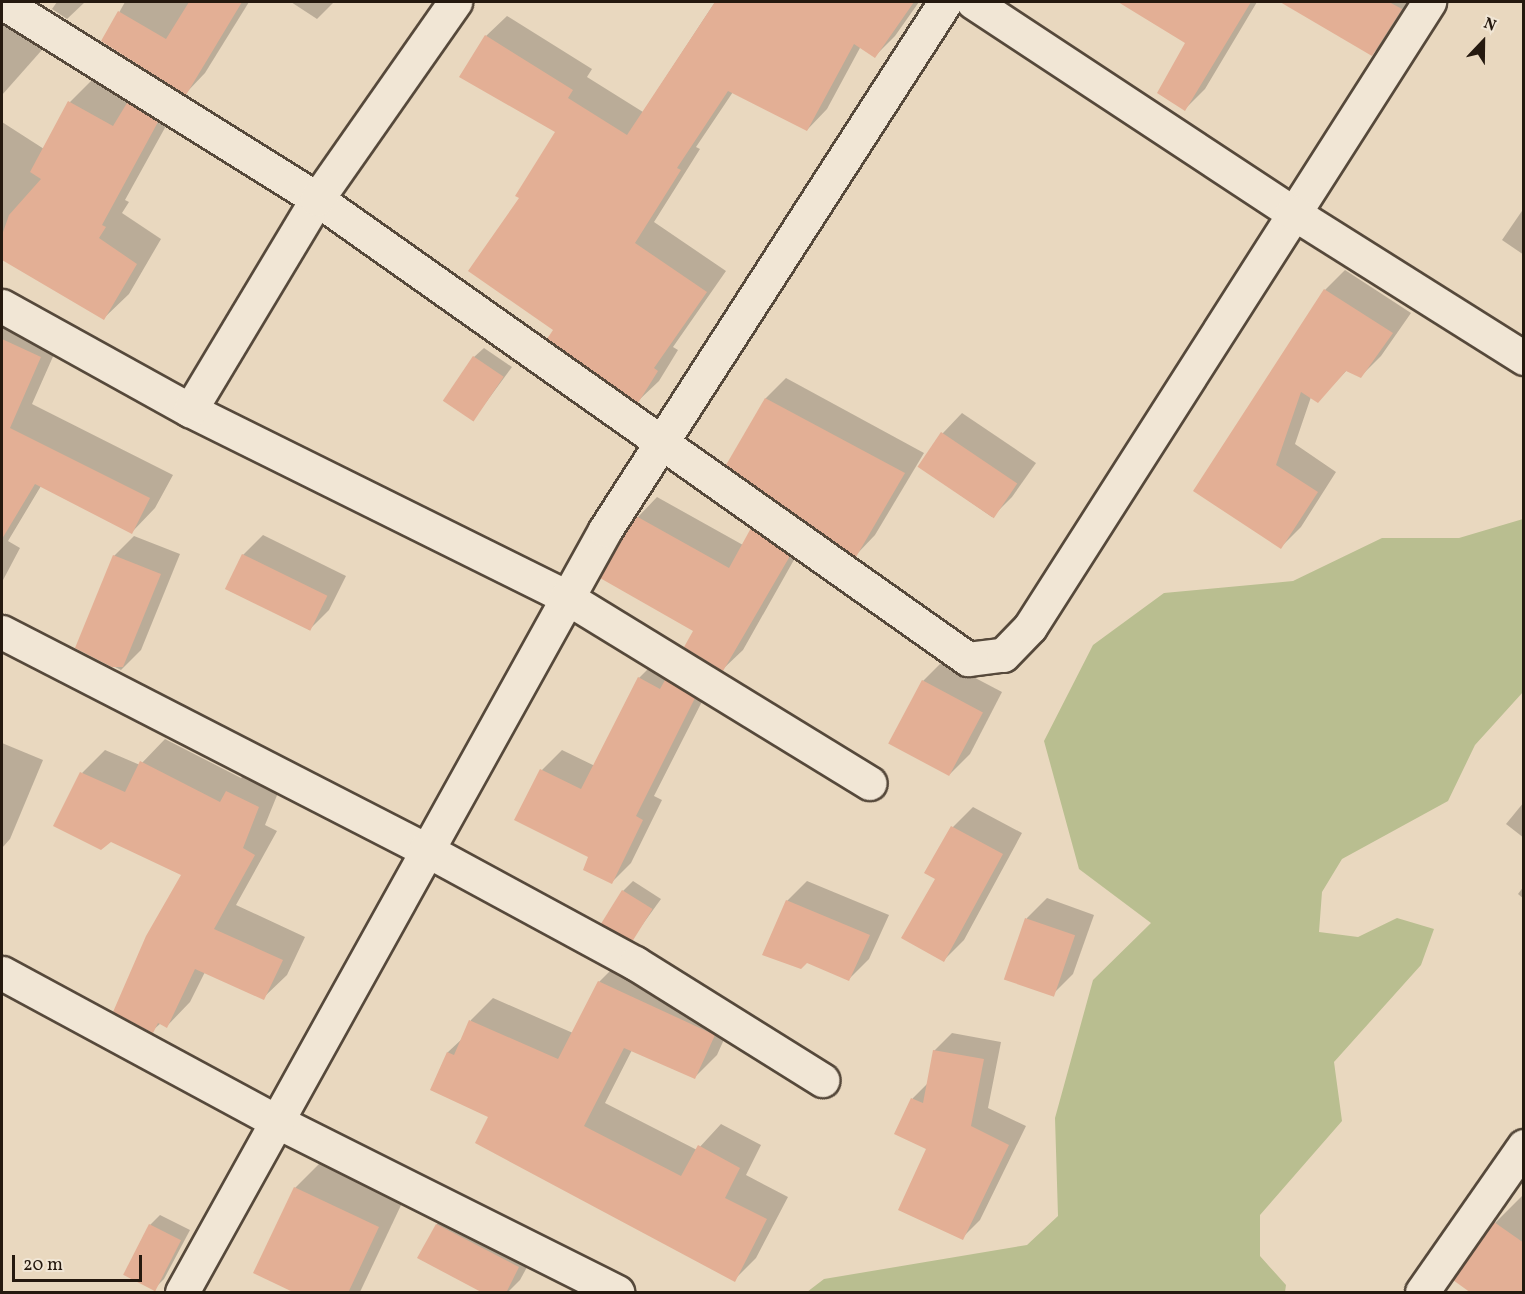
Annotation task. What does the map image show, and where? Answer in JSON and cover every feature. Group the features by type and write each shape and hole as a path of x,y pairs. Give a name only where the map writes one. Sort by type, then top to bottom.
{"street":[{"path":"190,410 317,199 455,2"},
{"path":"182,1293 274,1120 566,597 659,442 945,2"},
{"path":"973,2 1292,212 1524,358"},
{"path":"11,3 317,199 659,442 969,658 1003,655 1029,627 1292,212 1429,2"},
{"path":"2,306 190,410 566,597 870,783"},
{"path":"2,632 425,849 635,963 822,1080"},
{"path":"2,973 274,1120 617,1293"},
{"path":"1422,1293 1524,1146"}],"green space":[{"path":"1523,519 1523,692 1475,745 1448,801 1342,859 1322,892 1319,932 1358,937 1397,918 1434,929 1421,965 1334,1062 1342,1121 1260,1215 1260,1256 1286,1285 1285,1292 807,1292 824,1279 1027,1245 1058,1216 1055,1118 1093,980 1151,923 1079,869 1044,741 1093,645 1164,593 1293,581 1382,538 1459,538"}],"building":[{"path":"189,2 242,2 186,95 101,41 118,11 166,39"},
{"path":"715,2 914,2 875,58 854,44 807,131 728,91 677,168 681,170 635,243 707,292 654,368 658,371 638,403 547,339 553,330 468,271 519,198 515,196 555,132 459,77 485,35 573,90 568,98 627,135"},
{"path":"1118,2 1251,2 1185,111 1157,93 1185,43"},
{"path":"1280,2 1389,2 1402,9 1372,56"},
{"path":"68,101 113,126 127,103 158,122 102,225 106,227 99,238 137,264 104,320 2,260 2,235 9,215 41,179 30,172"},
{"path":"1324,289 1393,333 1361,378 1346,371 1318,403 1301,392 1276,465 1318,492 1281,549 1193,491"},
{"path":"2,339 41,357 10,428 150,498 132,534 35,484 2,539"},
{"path":"473,356 504,377 473,421 443,401"},
{"path":"765,398 905,473 856,557 726,465"},
{"path":"941,432 1017,483 994,518 918,467"},
{"path":"636,516 729,568 751,528 790,556 723,671 684,647 693,631 600,578"},
{"path":"242,554 327,596 310,631 225,589"},
{"path":"113,555 161,574 123,667 112,667 75,648"},
{"path":"638,677 660,689 665,680 695,698 636,816 643,820 612,884 583,870 588,857 514,820 540,769 581,789"},
{"path":"922,680 983,712 949,776 888,744"},
{"path":"140,761 220,802 226,791 259,807 243,848 255,855 214,929 283,960 264,1000 195,969 167,1028 158,1023 153,1033 113,1012 146,936 181,875 111,842 101,850 53,826 80,772 125,792"},
{"path":"951,826 1003,854 944,962 901,938 935,879 924,873"},
{"path":"622,890 653,909 631,943 601,924"},
{"path":"786,900 870,935 849,981 807,963 801,969 762,955"},
{"path":"1025,918 1075,935 1054,997 1004,979"},
{"path":"598,981 715,1035 695,1079 624,1048 584,1126 681,1176 698,1145 740,1168 725,1198 767,1219 735,1282 475,1143 488,1117 430,1090 447,1052 454,1055 469,1020 558,1059"},
{"path":"933,1050 984,1059 971,1126 1009,1145 963,1240 898,1210 926,1149 894,1134 911,1098 923,1103"},
{"path":"294,1187 379,1227 348,1293 295,1293 253,1273"},
{"path":"1494,1222 1524,1243 1524,1293 1471,1293 1453,1280"},
{"path":"149,1224 181,1240 155,1291 123,1275"},
{"path":"436,1224 519,1267 506,1293 483,1293 417,1258"}]}
